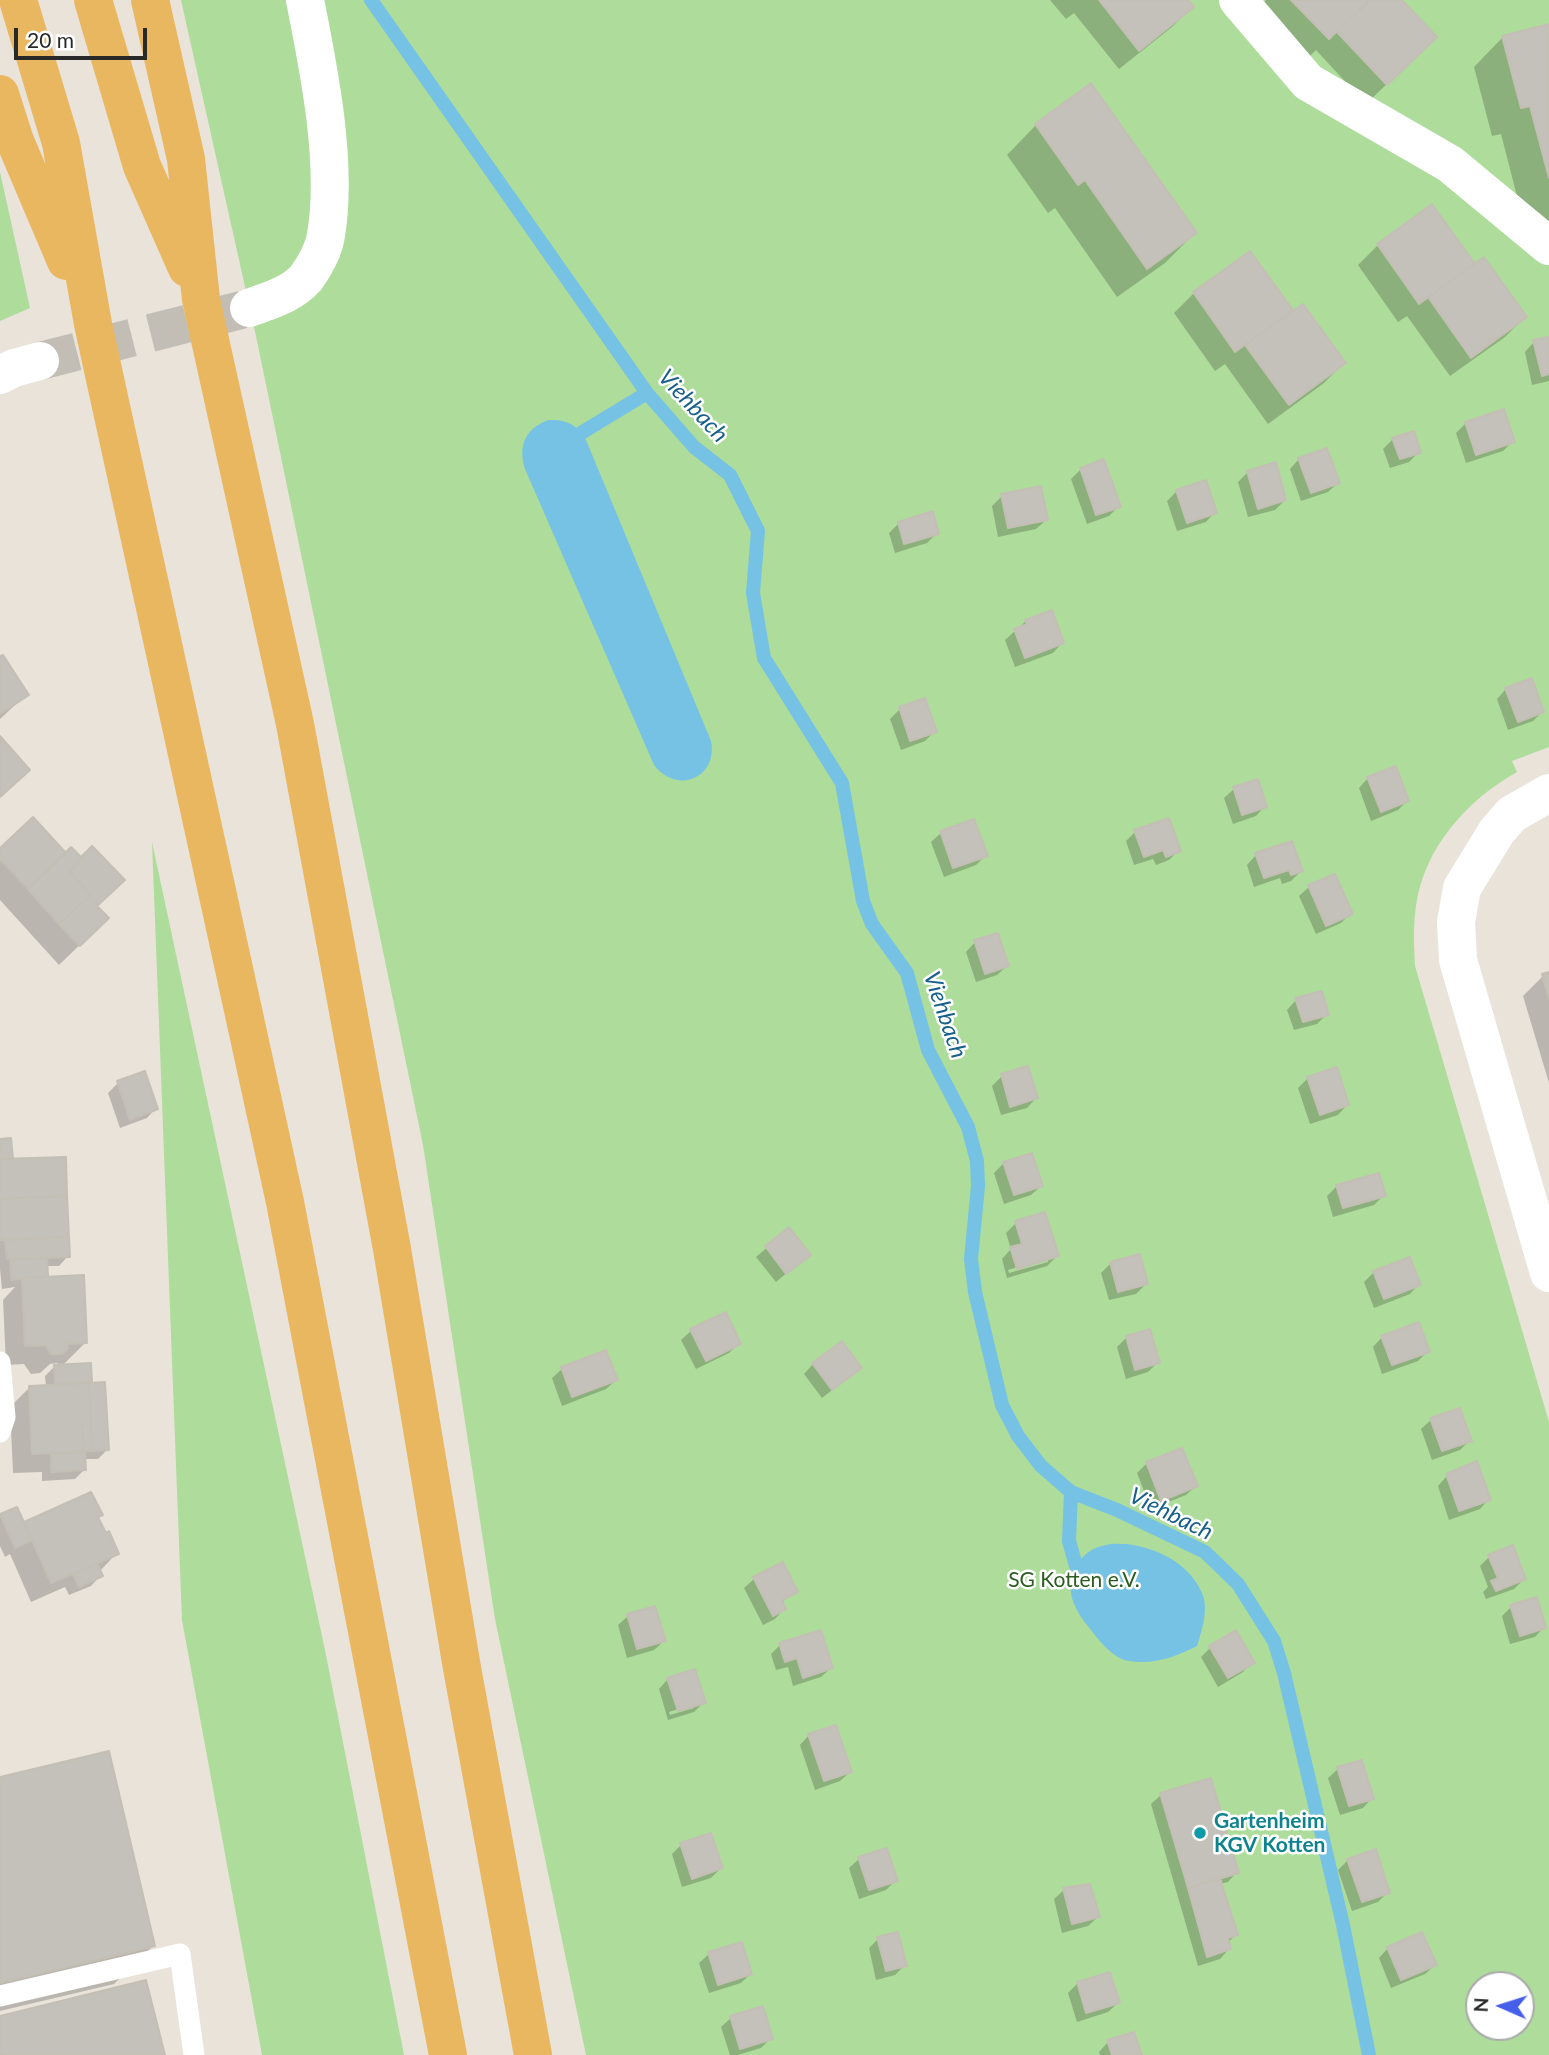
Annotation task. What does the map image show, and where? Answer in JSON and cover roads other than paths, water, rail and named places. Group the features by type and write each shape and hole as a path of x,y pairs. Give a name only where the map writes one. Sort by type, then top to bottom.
{"highway":[{"path":"18,0 61,143 93,324 285,1202 448,2055"},
{"path":"93,0 142,166 201,299"},
{"path":"150,0 187,159 201,299 297,737 393,1249 462,1668 533,2055"},
{"path":"0,94 15,141 93,324"}],"street":[{"path":"250,308 281,296 305,279 314,266 326,237 329,197 327,146 305,0"},
{"path":"1238,0 1308,82 1450,164 1549,246"},
{"path":"0,375 40,360"},
{"path":"1549,793 1512,814 1497,831 1462,888 1456,922 1458,960 1549,1273"}],"lane":[{"path":"0,1362 5,1417 0,1432"},
{"path":"0,1996 180,1954 194,2055"}],"water":[{"path":"549,420 571,424 586,440 711,741 712,754 708,765 694,778 674,779 663,774 654,765 525,469 522,453 525,439 534,428"},
{"path":"1127,1544 1150,1549 1171,1559 1196,1582 1205,1606 1197,1646 1164,1659 1129,1661 1110,1651 1082,1618 1072,1598 1071,1589 1071,1580 1077,1564 1097,1547"}],"waterway":[{"name":"Viehbach","path":"371,0 647,393 694,447 730,475 758,531 753,593 764,658 842,783 863,901 872,924 907,973 928,1050 968,1127 977,1161 978,1186 971,1259 975,1292 1002,1405 1018,1436 1041,1466 1071,1492 1117,1510 1205,1552 1238,1584 1274,1641 1284,1673 1343,1925 1369,2055"},
{"path":"581,433 647,393"},
{"path":"1071,1492 1069,1541 1076,1566"}],"tunnel":[{"path":"40,361 249,308"}],"place":[{"name":"Gartenheim KGV Kotten","path":"1200,1833"}],"park label":[{"name":"SG Kotten e.V.","path":"1074,1580"}]}
